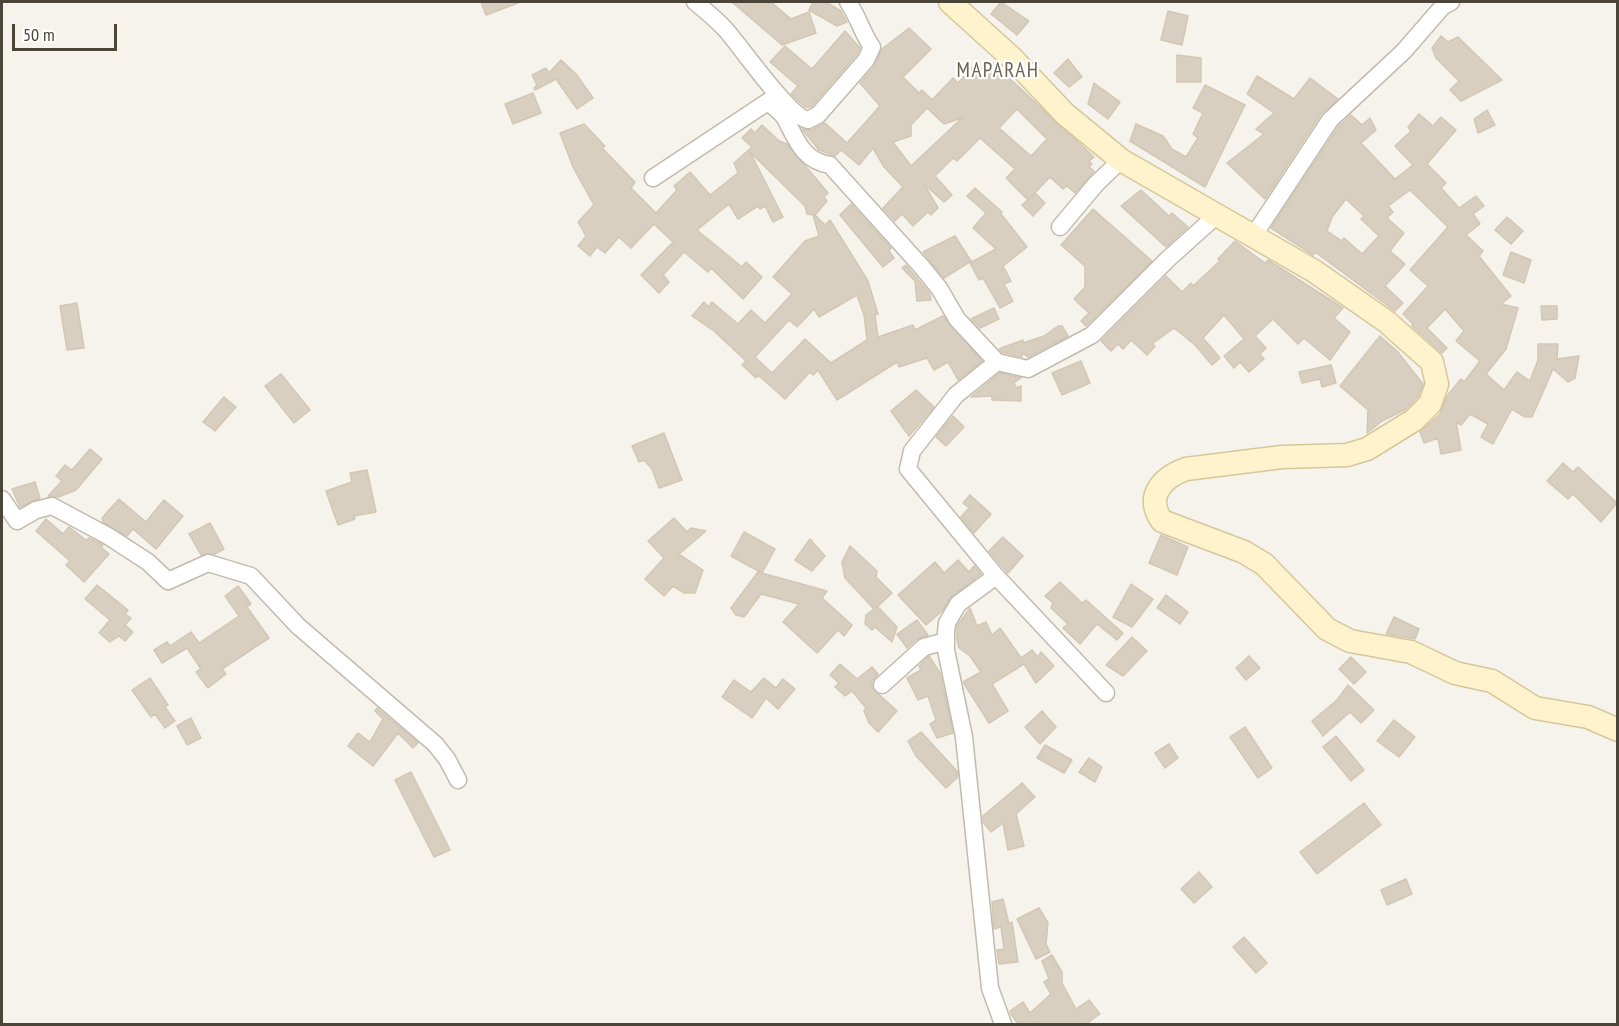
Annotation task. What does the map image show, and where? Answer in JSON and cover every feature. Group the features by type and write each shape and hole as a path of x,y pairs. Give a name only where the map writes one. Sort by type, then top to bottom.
{"street":[{"path":"695,2 725,29 773,98 784,116 791,136 818,163 830,165 882,220 939,288 957,319 997,362 1028,369 1092,336 1168,259 1217,215"},
{"path":"773,98 803,119 815,118 866,60 872,47 866,38 859,17 848,2"},
{"path":"950,2 1013,59 1065,114 1121,160 1254,235 1332,284 1387,322 1422,351 1436,372 1435,395 1423,412 1414,420 1357,453 1282,458 1186,470 1174,474 1156,491 1153,502 1162,521 1244,552 1264,564 1327,629 1338,637 1411,652 1455,673 1492,681 1527,705 1588,717 1617,730"},
{"path":"1254,235 1330,120 1404,51 1443,6 1451,2"},
{"path":"653,178 773,98"},
{"path":"1060,227 1096,184 1121,160"},
{"path":"997,362 956,395 912,451 908,469 996,576 1106,693"},
{"path":"2,499 16,521 36,510 52,506 64,511 75,520 108,536 128,549 168,581 208,563 251,576 298,626 435,744 447,759 458,780"},
{"path":"996,576 958,604 947,623 946,640 963,737 990,988 1003,1024"},
{"path":"882,685 924,647 946,640"}],"building":[{"path":"481,2 518,2 518,3 486,15"},
{"path":"732,2 771,2 791,19 809,12 816,33 782,45"},
{"path":"813,2 826,2 841,11 847,22 837,26 809,10"},
{"path":"1001,2 1029,21 1017,35 991,14"},
{"path":"1168,11 1188,16 1182,45 1161,40"},
{"path":"909,28 931,49 903,77 919,93 922,90 932,100 953,78 958,83 976,63 985,72 993,63 1094,157 1089,161 1092,164 1089,167 1094,171 1075,193 1067,186 1063,189 1050,177 1028,200 1006,178 1015,169 980,138 957,161 953,158 935,176 952,195 944,202 924,184 938,208 931,215 928,212 913,226 902,214 895,221 883,208 903,187 884,167 873,148 859,165 841,150 835,156 819,150 802,129 812,130 825,123 847,143 880,106 860,83 874,67 882,49","holes":["927,108 944,124 962,118 911,166 893,142 911,136 911,125","1017,109 1047,139 1031,156 999,128"]},
{"path":"845,31 860,48 857,54 811,107 805,107 791,94 798,86 770,62 785,46 812,69"},
{"path":"1441,36 1448,42 1458,37 1502,80 1461,101 1450,90 1459,81 1436,58 1432,48"},
{"path":"1177,55 1201,58 1201,82 1177,82"},
{"path":"1068,59 1082,77 1069,87 1054,73"},
{"path":"561,60 576,74 593,98 577,109 556,79 535,90 534,88 537,85 532,75 546,68 549,73"},
{"path":"1257,76 1294,99 1310,78 1338,99 1321,114 1265,199 1227,163 1264,134 1256,129 1274,113 1247,94"},
{"path":"1094,83 1120,102 1108,119 1088,104"},
{"path":"1205,85 1245,105 1205,187 1130,141 1136,124 1163,136 1172,149 1186,157 1198,138 1193,134 1203,113 1193,108"},
{"path":"533,93 541,113 513,124 505,104"},
{"path":"1487,110 1495,125 1478,133 1474,119"},
{"path":"1419,114 1433,126 1441,117 1456,130 1427,164 1446,183 1441,188 1459,208 1476,196 1484,206 1473,214 1480,224 1466,235 1483,251 1479,256 1511,296 1501,304 1518,308 1506,349 1486,374 1504,390 1517,372 1530,381 1538,360 1538,344 1558,344 1557,359 1579,356 1575,378 1568,382 1553,369 1532,417 1525,417 1512,409 1493,444 1481,437 1488,424 1470,414 1461,425 1456,422 1461,450 1441,454 1438,438 1424,443 1420,432 1440,414 1447,396 1461,379 1464,382 1480,361 1456,341 1464,331 1445,309 1427,328 1447,348 1442,353 1412,326 1413,324 1403,314 1428,286 1410,270 1448,227 1410,190 1388,206 1393,212 1387,218 1404,233 1390,251 1405,264 1385,286 1403,303 1395,311 1315,252 1313,255 1271,228 1338,127 1351,115 1362,125 1370,118 1376,130 1361,143 1395,179 1413,165 1395,146 1411,131 1408,127","holes":["1346,199 1364,216 1361,219 1379,236 1362,254 1344,238 1342,241 1327,231 1332,217"]},
{"path":"584,124 605,146 602,148 635,182 631,188 656,213 677,190 674,186 690,172 710,195 738,173 734,163 752,147 742,138 751,129 755,133 762,125 779,141 787,144 828,193 824,197 827,201 815,215 825,225 830,220 868,281 878,314 875,315 878,337 913,325 915,330 943,316 982,361 958,380 948,362 934,370 927,358 899,367 897,362 837,400 818,370 813,375 810,372 785,399 758,375 756,378 742,365 746,361 714,331 692,316 704,302 709,307 712,302 738,324 751,310 765,323 792,294 773,277 805,241 819,236 813,215 807,214 805,206 750,152 783,217 773,222 765,206 760,209 758,206 738,219 729,204 697,230 742,267 746,262 762,277 743,299 711,268 708,272 684,252 663,275 669,282 659,293 641,275 673,242 654,224 631,248 619,237 605,253 597,247 590,256 578,246 586,236 578,222 594,205 573,167 560,133","holes":["857,295 864,315 867,340 831,363 805,339 772,373 755,357 789,320 797,327 814,309 819,317"]},
{"path":"975,188 1002,212 1001,214 1027,247 1003,266 1011,281 1004,284 1013,301 1000,308 983,278 979,280 970,263 996,249 973,228 986,213 967,196"},
{"path":"1141,190 1169,216 1172,213 1188,227 1166,247 1121,206"},
{"path":"1035,193 1045,203 1033,216 1022,205"},
{"path":"851,204 891,248 889,251 894,258 883,267 840,215"},
{"path":"1093,209 1152,261 1086,326 1081,321 1089,313 1074,299 1085,287 1085,266 1061,245"},
{"path":"1507,217 1523,231 1511,244 1495,230"},
{"path":"955,236 971,261 944,278 923,252"},
{"path":"1235,241 1265,263 1268,260 1343,308 1334,318 1350,332 1330,360 1304,338 1298,344 1273,319 1255,336 1266,348 1260,354 1264,359 1249,372 1240,362 1234,368 1224,356 1244,339 1224,315 1203,338 1220,358 1212,365 1195,345 1174,328 1152,344 1155,346 1147,355 1131,340 1123,349 1118,344 1111,351 1101,341 1166,276 1182,292 1191,283 1193,286 1220,261 1218,259"},
{"path":"1511,252 1531,260 1524,283 1503,275"},
{"path":"906,265 930,294 931,300 917,301 915,281 902,268"},
{"path":"77,303 84,348 67,350 60,306"},
{"path":"1541,306 1557,306 1557,319 1542,320"},
{"path":"994,308 999,319 980,328 971,319"},
{"path":"1058,326 1062,326 1068,336 1028,357 1022,353 1022,357 1002,352 999,349 1023,340 1023,343 1044,336"},
{"path":"1380,336 1397,351 1423,384 1418,397 1406,409 1382,421 1367,433 1368,410 1340,386"},
{"path":"1081,361 1090,383 1062,395 1052,373"},
{"path":"1331,365 1336,383 1322,387 1320,379 1302,383 1299,372"},
{"path":"1000,373 1021,378 1014,383 1016,388 1021,386 1021,401 992,400 992,396 971,397"},
{"path":"281,374 310,410 294,423 265,386"},
{"path":"916,390 934,407 909,436 891,411"},
{"path":"224,397 236,407 215,431 203,422"},
{"path":"953,416 964,427 946,446 936,437"},
{"path":"664,433 682,480 659,488 652,469 644,460 639,462 632,446"},
{"path":"90,449 102,459 76,490 58,497 48,496 62,481 56,476 65,465 72,470"},
{"path":"1563,463 1573,472 1578,467 1617,503 1601,522 1573,494 1568,499 1547,481"},
{"path":"367,470 376,512 354,516 355,519 338,525 326,491 352,482 350,473"},
{"path":"35,482 40,498 20,507 12,489"},
{"path":"970,495 991,514 974,533 961,517 969,508 963,503"},
{"path":"119,499 146,522 164,500 183,516 156,549 133,529 127,536 103,522 102,518"},
{"path":"674,518 687,532 691,528 706,531 679,554 703,570 695,593 684,593 673,586 664,596 645,579 664,558 648,541"},
{"path":"46,519 63,534 69,527 86,540 89,538 103,545 101,547 109,554 84,582 66,565 70,561 36,531"},
{"path":"210,523 224,549 215,554 201,555 189,534"},
{"path":"744,532 775,549 762,573 731,556"},
{"path":"1161,535 1188,547 1177,575 1149,563"},
{"path":"1003,537 1023,556 1008,573 989,551"},
{"path":"810,539 825,556 812,571 795,560"},
{"path":"850,546 877,571 876,577 892,593 876,608 878,607 897,627 892,642 875,627 872,630 865,624 866,615 874,609 845,578 842,562"},
{"path":"958,560 969,572 974,566 981,574 952,596 942,611 926,625 898,595 935,562 944,573"},
{"path":"758,572 827,591 822,598 852,625 844,636 838,630 817,653 783,622 799,604 761,594 744,617 736,615 731,608"},
{"path":"1060,582 1082,603 1086,600 1123,633 1117,640 1097,624 1080,644 1063,628 1068,624 1051,608 1053,603 1045,596"},
{"path":"1131,584 1153,599 1132,627 1113,617"},
{"path":"97,585 128,610 125,614 131,618 125,625 133,632 125,641 119,636 110,642 99,633 110,620 85,599"},
{"path":"238,586 251,604 247,607 269,638 222,669 226,674 208,688 196,672 201,669 187,648 162,663 154,650 167,642 170,646 191,632 199,643 239,616 225,596"},
{"path":"1166,595 1188,612 1180,624 1157,608"},
{"path":"970,608 977,626 986,622 992,635 1000,628 1021,658 1032,650 1038,657 1041,652 1054,666 1036,683 1024,664 992,684 1008,711 989,723 963,682 981,672 970,656 959,648 957,639 957,626"},
{"path":"1394,617 1419,629 1415,639 1386,634"},
{"path":"917,620 928,635 917,639 907,648 897,634"},
{"path":"1132,637 1147,651 1123,676 1106,665"},
{"path":"929,656 940,673 953,733 937,738 930,724 936,720 928,696 918,700 907,678 921,670 919,666"},
{"path":"1249,656 1260,668 1246,680 1236,668"},
{"path":"1351,657 1366,672 1354,684 1339,669"},
{"path":"840,664 857,679 872,667 878,674 872,681 872,688 897,711 878,732 869,723 864,711 866,708 852,691 845,696 835,687 839,683 830,675"},
{"path":"150,678 168,705 165,707 175,721 165,728 155,714 151,717 132,690"},
{"path":"764,678 776,688 783,679 795,689 778,709 766,698 752,718 722,697 734,680 751,692"},
{"path":"1348,685 1374,710 1361,723 1350,712 1323,736 1312,721 1337,700"},
{"path":"377,708 418,743 413,748 398,733 373,766 348,746 358,733 370,742 383,719 375,711"},
{"path":"1042,711 1056,727 1040,744 1025,727"},
{"path":"191,718 201,738 187,745 177,726"},
{"path":"1394,720 1415,737 1399,757 1377,741"},
{"path":"1245,727 1272,768 1258,778 1230,737"},
{"path":"921,732 957,771 958,777 946,788 916,756 908,741"},
{"path":"1336,736 1364,770 1351,781 1323,747"},
{"path":"1169,744 1178,758 1165,768 1155,753"},
{"path":"1045,745 1072,760 1064,773 1037,758"},
{"path":"1089,758 1102,767 1095,782 1079,772"},
{"path":"411,772 450,850 434,857 395,780"},
{"path":"1022,783 1035,797 1016,814 1024,846 1008,850 1003,823 991,832 983,822 983,816"},
{"path":"1364,803 1381,825 1317,874 1300,852"},
{"path":"1199,872 1212,887 1194,903 1181,889"},
{"path":"1406,879 1412,894 1387,905 1381,890"},
{"path":"1003,899 1009,924 1012,922 1018,962 999,964 997,950 1004,949 1001,927 994,929 992,902"},
{"path":"1039,908 1048,923 1046,944 1050,952 1036,959 1017,919"},
{"path":"1244,937 1267,963 1256,973 1233,947"},
{"path":"1052,955 1062,972 1062,983 1076,1009 1089,1000 1100,1014 1086,1024 1044,1024 1041,1021 1037,1024 1018,1024 1010,1011 1023,1002 1030,1013 1051,994 1044,982 1049,979 1042,961"}],"district":[{"name":"MAPARAH","path":"998,71"}]}
